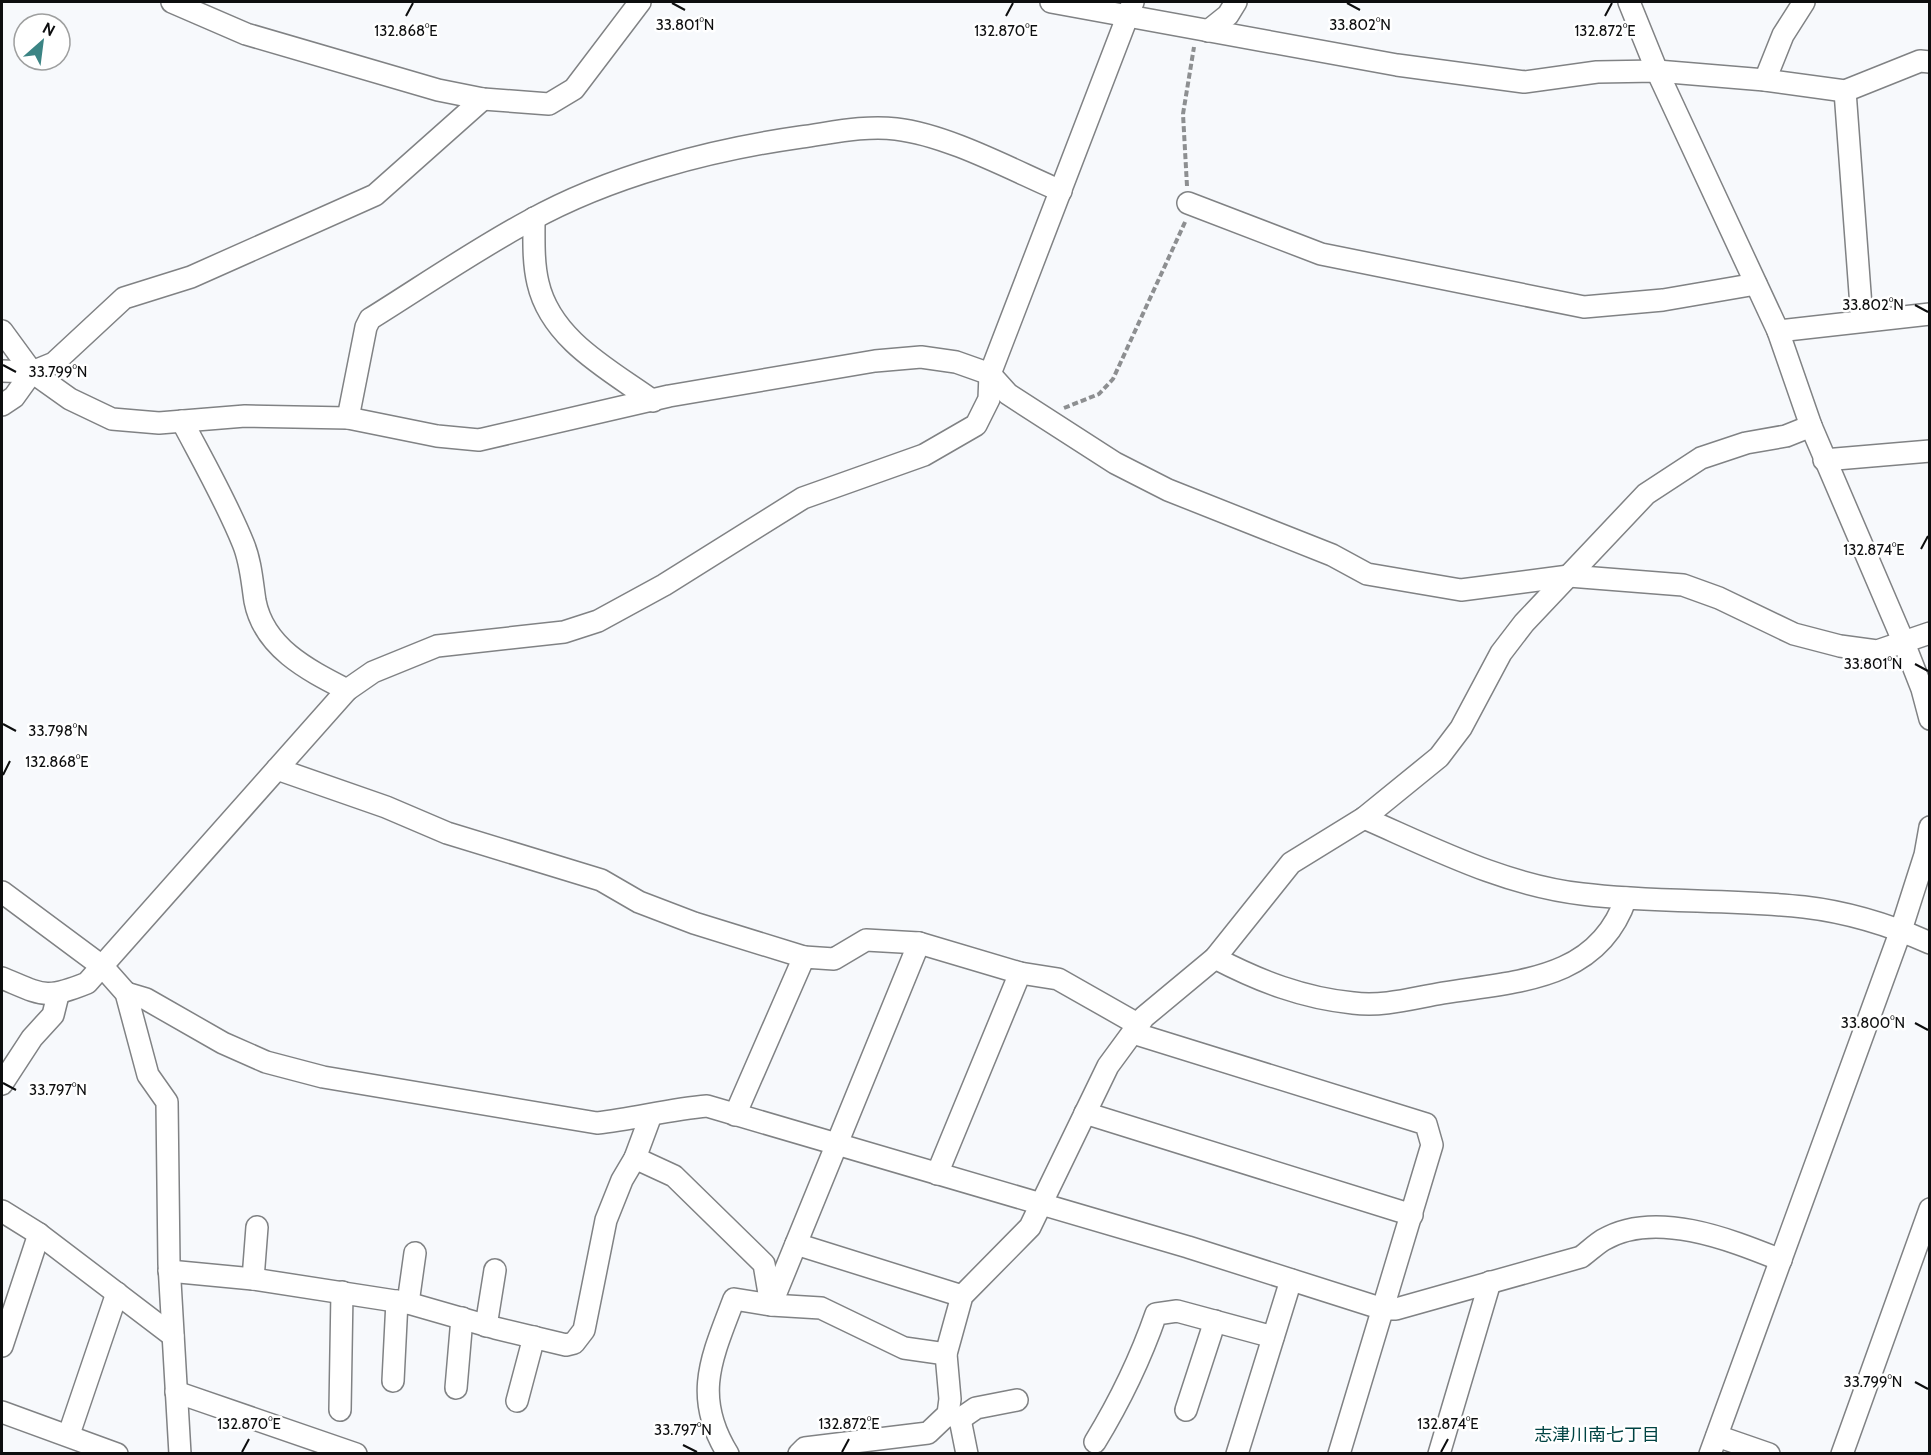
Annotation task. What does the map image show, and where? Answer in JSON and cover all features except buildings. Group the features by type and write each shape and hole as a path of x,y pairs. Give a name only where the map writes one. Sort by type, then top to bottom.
{"street":[{"path":"172,2 246,34 438,90 483,99 549,104 574,89 640,2"},
{"path":"1051,2 1130,8 1202,30 1397,65 1524,81 1597,72 1657,71 1765,80 1845,91 1920,61 1929,62"},
{"path":"1202,30 1228,15 1236,2"},
{"path":"1629,2 1657,71 1778,331 1824,460 1922,689 1929,719"},
{"path":"1765,80 1783,34 1804,2"},
{"path":"2,978 40,994 58,995 87,983 347,690 373,672 436,646 564,633 598,621 664,585 803,498 924,455 976,425 989,399 990,374 1130,8"},
{"path":"1845,91 1862,320"},
{"path":"2,371 32,372 54,363 124,298 191,277 375,195 483,99"},
{"path":"348,418 366,327 370,319 534,218 588,193 691,159 747,144 861,129 894,128 926,134 1061,191"},
{"path":"1188,203 1321,254 1584,307 1662,300 1756,284"},
{"path":"534,218 534,256 538,286 551,314 568,339 653,401"},
{"path":"1778,331 1929,314"},
{"path":"2,331 32,372 70,399 112,419 159,423 245,416 348,418 437,436 479,440 653,401 863,363 909,358 956,362 990,374 1008,394 1115,463 1168,490 1314,547 1367,574 1461,590 1569,576 1683,585 1719,598 1794,634 1840,646 1877,651 1929,633"},
{"path":"2,405 14,397 32,372"},
{"path":"182,421 244,545 252,574 256,603 264,628 302,666 347,690"},
{"path":"967,1454 950,1399 946,1354 962,1296 1030,1227 1039,1204 1108,1066 1144,1017 1215,958 1291,863 1364,818 1439,757 1461,728 1501,653 1524,623 1646,494 1701,458 1746,443 1786,436 1811,426"},
{"path":"1824,460 1929,451"},
{"path":"277,769 386,807 447,833 601,880 639,902 694,923 804,957 834,959 866,940 919,943 1020,973 1059,979 1136,1029 1426,1124 1432,1145 1339,1454"},
{"path":"1364,818 1470,865 1544,888 1626,898 1803,907 1842,913 1901,930 1929,943"},
{"path":"1769,1454 1713,1445 1901,930 1925,855 1929,826"},
{"path":"2,892 103,967 126,993 148,1075 166,1102 169,1271 180,1454"},
{"path":"1215,958 1284,989 1354,1004 1398,1003 1559,972 1593,948 1620,914 1626,898"},
{"path":"771,1305 919,943"},
{"path":"735,1115 804,957"},
{"path":"937,1174 1020,973"},
{"path":"126,993 146,999 223,1043 266,1062 324,1077 597,1123 681,1108 707,1106 1383,1309 1396,1309 1581,1257 1604,1239 1651,1227 1682,1229 1731,1240 1781,1260"},
{"path":"2,1084 32,1038 53,1015 58,995"},
{"path":"1085,1113 1412,1215"},
{"path":"169,1271 253,1279 403,1302 486,1326 566,1345 574,1343 584,1330 606,1220 622,1180 635,1158 651,1115"},
{"path":"635,1158 674,1176 764,1263 771,1305"},
{"path":"1842,1454 1924,1238 1929,1209"},
{"path":"2,1211 39,1234 172,1336"},
{"path":"253,1279 257,1227"},
{"path":"2,1346 39,1234"},
{"path":"796,1244 962,1296"},
{"path":"393,1381 403,1302 415,1253"},
{"path":"486,1326 495,1270"},
{"path":"1237,1454 1291,1280"},
{"path":"1439,1454 1490,1282"},
{"path":"340,1410 342,1292"},
{"path":"69,1434 117,1293"},
{"path":"728,1454 706,1405 707,1384 719,1339 734,1299 771,1305 821,1308 904,1348 946,1354"},
{"path":"1095,1442 1118,1405 1139,1362 1156,1314 1178,1311 1274,1336"},
{"path":"456,1388 462,1318"},
{"path":"1186,1410 1215,1321"},
{"path":"517,1401 534,1337"},
{"path":"176,1392 356,1454"},
{"path":"799,1454 805,1448 928,1433 954,1416 976,1408 1017,1400"},
{"path":"2,1412 69,1434 116,1453"}],"path":[{"path":"1035,410 1067,408 1099,394 1113,379 1186,220 1188,203 1183,114 1202,30"}],"district":[{"name":"志津川南七丁目","path":"1597,1435"}]}
